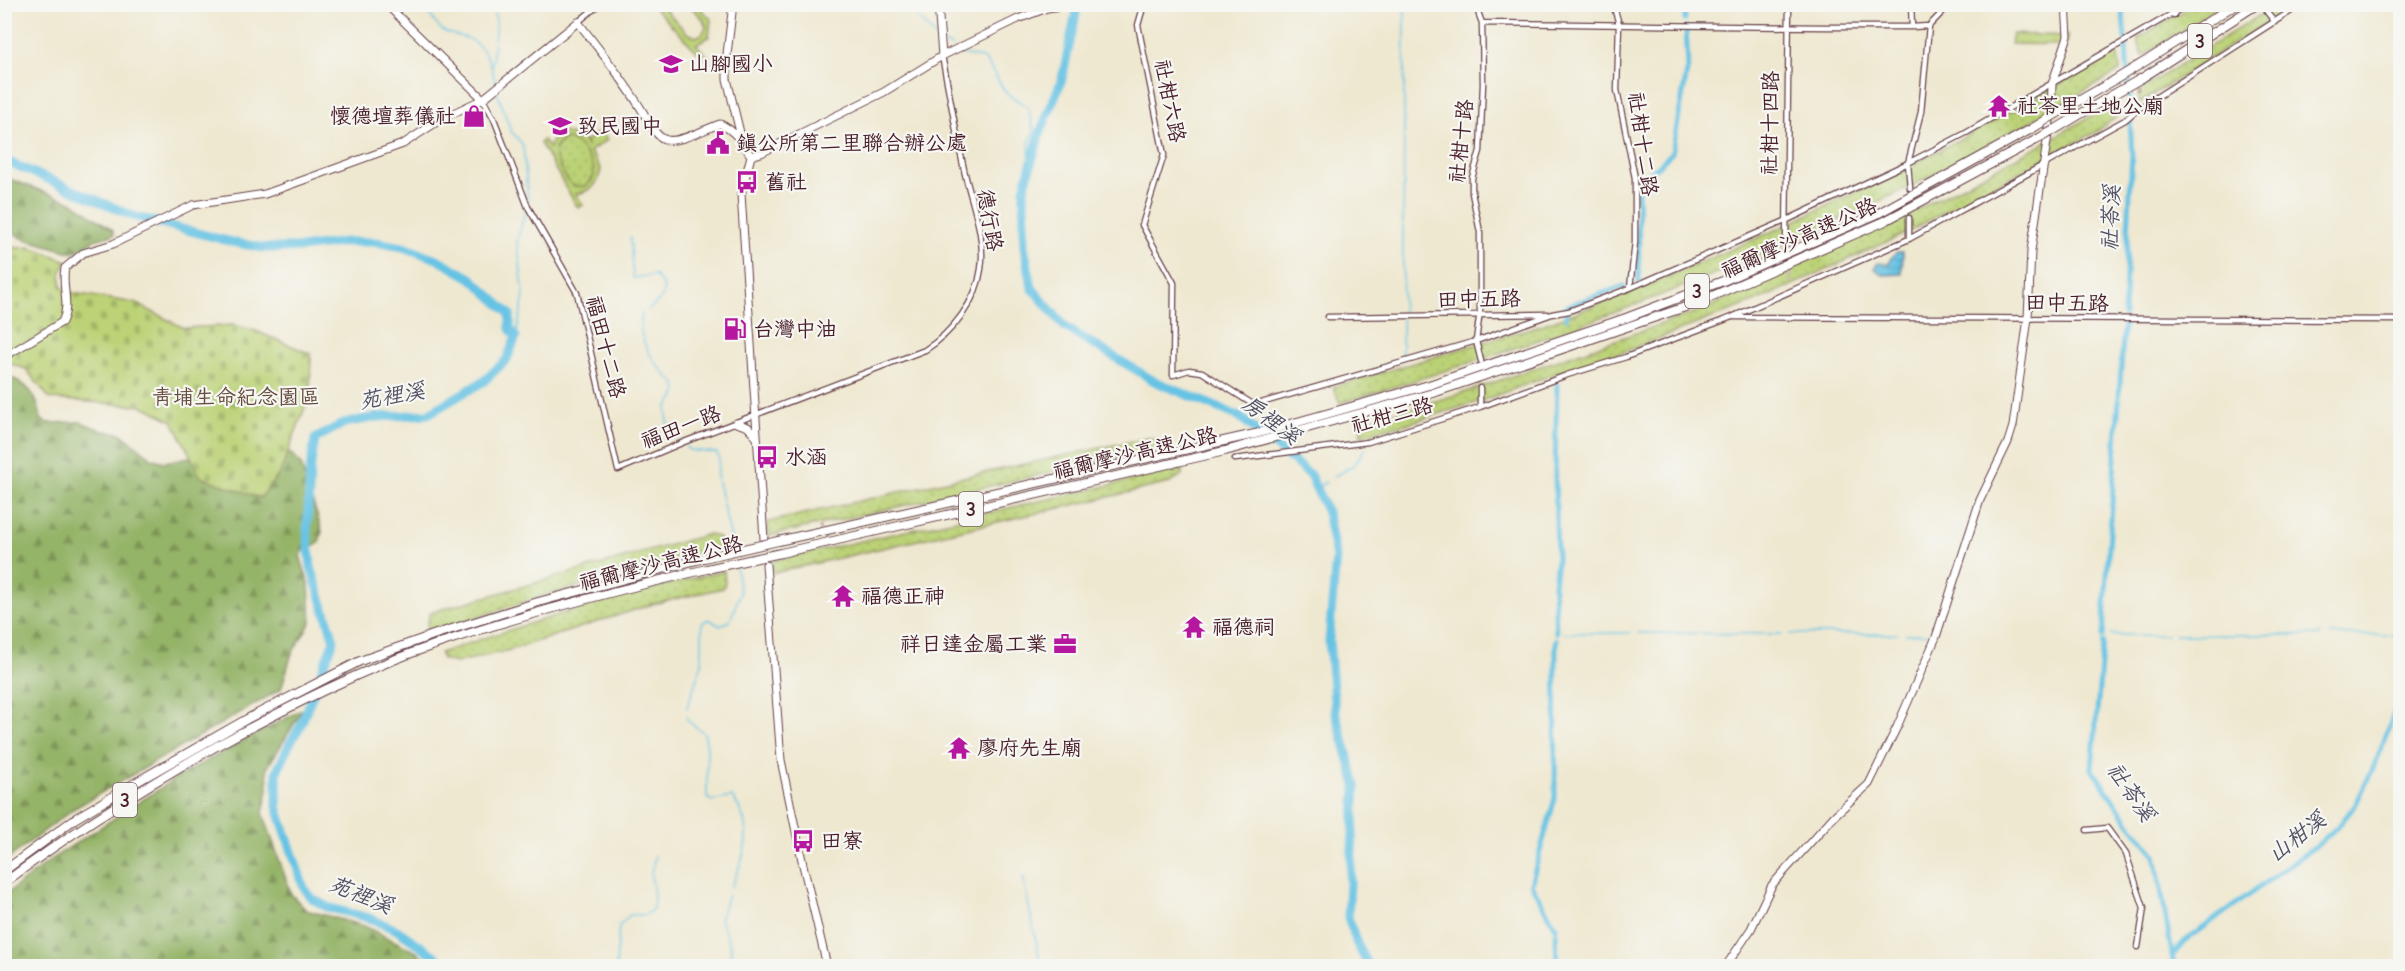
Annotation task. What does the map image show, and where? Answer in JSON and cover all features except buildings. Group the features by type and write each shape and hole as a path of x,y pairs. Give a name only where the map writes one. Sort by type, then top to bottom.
{"highway":[{"name":"福爾摩沙高速公路","path":"4,871 76,819 360,661 436,634 538,602 704,558 1254,434 1429,385 1626,318 1723,280 1877,214 2033,128 2141,64 2235,4"},
{"name":"福爾摩沙高速公路","path":"4,883 104,813 249,723 330,687 440,643 539,611 707,569 1161,466 1342,420 1433,393 1694,304 1883,222 2055,130 2258,4"}],"main road":[{"path":"386,4 483,99"},
{"path":"733,4 727,54 727,79 743,143"},
{"name":"德行路","path":"938,4 942,56"},
{"path":"751,156 884,92 942,56 1018,19 1047,8 1076,4"},
{"path":"1726,966 1751,929 1772,885 1835,815 1869,784 1897,727 1936,637 1980,500 2010,434 2028,318 2031,251 2051,114 2052,84 2068,36 2067,4"},
{"path":"4,357 62,322 67,307 65,268 83,253 113,244 193,205 265,194 286,188 403,144 443,118 483,99 578,22 627,86 655,131 663,138 677,140 720,124 728,127 743,143 751,156 741,194 764,539"},
{"path":"736,423 748,428 758,438"},
{"path":"766,565 781,760 802,865 827,966"}],"street":[{"path":"578,22 600,4"},
{"name":"社柑六路","path":"1144,4 1138,25 1164,155 1142,225 1174,283 1173,375 1189,370 1202,372 1254,405 1476,341"},
{"name":"社柑十路","path":"1475,4 1482,23 1483,84 1480,151 1472,177 1472,193 1480,232 1480,317 1476,341"},
{"name":"社柑十二路","path":"1613,4 1619,24 1617,90 1635,178 1635,242 1630,288"},
{"name":"社柑十四路","path":"1786,241 1788,4"},
{"path":"1911,4 1912,27"},
{"path":"1910,188 1908,163 1921,112 1929,26 1950,4"},
{"path":"2173,4 2174,15"},
{"path":"1481,361 1476,341 1630,288 1785,221 1908,163 2174,15 2189,4"},
{"path":"2267,12 2275,22 2302,4"},
{"name":"社柑三路","path":"1235,459 1384,439 1567,375 1626,357 1732,317 1909,239 2042,168 2125,120 2138,109 2275,22"},
{"path":"1482,23 1714,24 1788,28 1929,26"},
{"name":"德行路","path":"756,415 925,350 946,335 972,299 981,269 981,239 964,171 942,56"},
{"name":"福田十二路","path":"483,99 494,119 525,201 577,293 618,470"},
{"path":"1909,218 1909,239"},
{"name":"田中五路","path":"1328,317 1480,317 1552,314"},
{"name":"田中五路","path":"1732,317 2400,320"},
{"path":"1480,388 1480,407"},
{"name":"福田一路","path":"618,470 756,415"},
{"path":"2087,830 2107,828 2126,854 2144,908 2138,947"}],"green space":[{"path":"2194,4 2222,5 2143,56 2137,39"},
{"path":"652,5 661,5 687,33 696,37 702,34 706,27 703,19 689,5 697,5 711,19 709,37 696,44 708,57 705,60"},
{"path":"2276,5 2295,5 2140,103 2138,96 2141,89"},
{"path":"2012,34 2068,36 2065,45 2010,44"},
{"path":"2115,52 2118,55 2120,71 1941,171 1814,231 1614,313 1478,360 1340,403 1333,387 1544,324 1637,290 1780,228 1910,166 2020,107"},
{"path":"2117,101 2118,116 2096,132 1898,237 1761,299 1626,351 1484,400 1410,423 1361,435 1360,423 1469,391 1702,310 1901,218 2053,138"},
{"path":"601,131 607,140 590,151 601,169 593,186 576,194 583,205 578,208 540,143 543,140 549,148 551,142 563,132 581,138 588,147 585,141","holes":["568,139 585,153 594,169 592,180 586,186 572,185 556,158 557,144"]},
{"path":"568,139 581,148 594,169 592,180 586,186 572,185 558,163 555,149 561,141"},
{"path":"4,177 74,203 113,230 114,235 94,240 73,253 22,238 5,228"},
{"name":"青埔生命紀念園區","path":"4,243 16,248 31,247 67,261 61,272 61,287 73,293 135,303 184,328 234,325 256,331 311,354 310,394 280,473 260,498 201,477 173,421 143,406 50,399 26,369 5,362"},
{"path":"14,379 30,390 38,406 41,419 46,423 81,422 103,431 120,433 153,459 165,462 189,457 220,479 274,447 293,455 301,465 322,531 319,543 304,550 300,556 309,585 311,622 292,653 281,689 73,809 5,861 4,647 7,646 4,593 7,585 4,581 5,380"},
{"path":"1147,438 1158,439 1167,446 768,536 768,522"},
{"path":"1182,469 1182,475 1170,483 773,573 772,561"},
{"path":"709,534 718,537 723,546 539,597 429,633 427,625 430,613"},
{"path":"724,571 723,588 653,604 510,650 456,663 442,659 440,653 581,608"},
{"path":"303,709 267,768 268,790 263,813 291,894 306,910 364,926 418,953 433,966 5,966 5,895 56,856 184,773"}],"water":[{"path":"1897,252 1903,252 1902,274 1883,275 1874,268 1878,263 1889,264 1890,259"}],"waterway":[{"path":"437,4 430,14 435,23 447,33 467,38 479,46 488,59 496,85"},
{"path":"491,4 496,20 492,65"},
{"path":"905,4 936,37"},
{"name":"房裡溪","path":"1078,4 1062,79 1039,136 1024,189 1024,246 1032,288 1065,327 1154,381 1240,417 1310,475 1327,512 1336,557 1329,641 1335,711 1356,785 1348,917 1357,944 1369,966"},
{"path":"1402,360 1405,4"},
{"path":"1684,4 1685,20"},
{"name":"社苓溪","path":"2122,4 2125,38"},
{"path":"1639,282 1638,187 1672,153 1688,66 1686,28"},
{"path":"945,43 952,47"},
{"name":"社苓溪","path":"2126,44 2130,110"},
{"path":"959,53 985,59 1006,93 1028,107 1034,131 1029,143 1030,167"},
{"path":"497,92 511,131 523,145 528,200"},
{"name":"社苓溪","path":"2124,315 2132,152 2130,121"},
{"name":"苑裡溪","path":"4,160 133,216 232,242 264,248 301,248 346,242 375,242 403,247 437,259 471,278 510,314 510,329 516,337 507,359 484,381 428,414 378,417 344,423 315,439 310,470 307,530 311,567 334,640 300,727 277,771 277,807 304,888 313,899 327,907 369,918 397,930 446,966"},
{"path":"516,337 524,296 517,241 526,208"},
{"path":"630,237 633,278 655,275 664,287 662,298 648,310"},
{"path":"1566,318 1566,306 1624,286"},
{"path":"642,314 642,334 649,353 676,384 677,393 667,408 668,433 677,440"},
{"name":"社苓溪","path":"2103,636 2124,324"},
{"path":"1556,633 1554,585 1557,559 1555,471 1557,385"},
{"path":"685,446 689,450 717,453 719,458 717,478 732,543"},
{"path":"1333,477 1354,465 1365,449"},
{"path":"1316,488 1326,482"},
{"path":"687,708 702,663 702,623 709,619 720,626 730,621 740,593 736,566"},
{"path":"1564,633 1630,633"},
{"path":"1638,633 1782,634"},
{"path":"1790,634 1898,634"},
{"path":"1906,634 1927,634"},
{"path":"2110,635 2167,635"},
{"path":"2175,635 2321,635"},
{"path":"2329,635 2400,635"},
{"path":"1556,640 1555,798 1531,884 1556,928"},
{"name":"社苓溪","path":"2103,642 2092,769 2130,824 2155,854 2174,966"},
{"name":"山柑溪","path":"2172,956 2185,941 2320,843 2341,823 2356,804 2377,760 2400,697"},
{"path":"687,716 687,720 704,733 707,747 707,798 712,801 732,797 744,819 746,830 744,853 731,887"},
{"path":"616,966 619,926 630,915 645,915 653,909 651,874 655,855"},
{"path":"1023,877 1040,961 1059,962 1060,966"},
{"path":"728,895 720,919 730,944 734,966"},
{"path":"1556,933 1557,966"}],"tunnel":[{"path":"2135,61 2138,93"},
{"path":"1909,218 1910,188"},
{"path":"1786,263 1787,279"},
{"path":"821,521 834,550"}],"place":[{"name":"山腳國小","path":"671,64"},
{"name":"社苓里土地公廟","path":"1999,106"},
{"name":"懷德壇葬儀社","path":"474,116"},
{"name":"致民國中","path":"560,126"},
{"name":"鎮公所第二里聯合辦公處","path":"718,143"},
{"name":"舊社","path":"747,182"},
{"name":"台灣中油","path":"735,329"},
{"name":"水涵","path":"767,457"},
{"name":"福德正神","path":"843,596"},
{"name":"福德祠","path":"1194,627"},
{"name":"祥日達金屬工業","path":"1065,644"},
{"name":"廖府先生廟","path":"959,748"},
{"name":"田寮","path":"803,841"}]}
